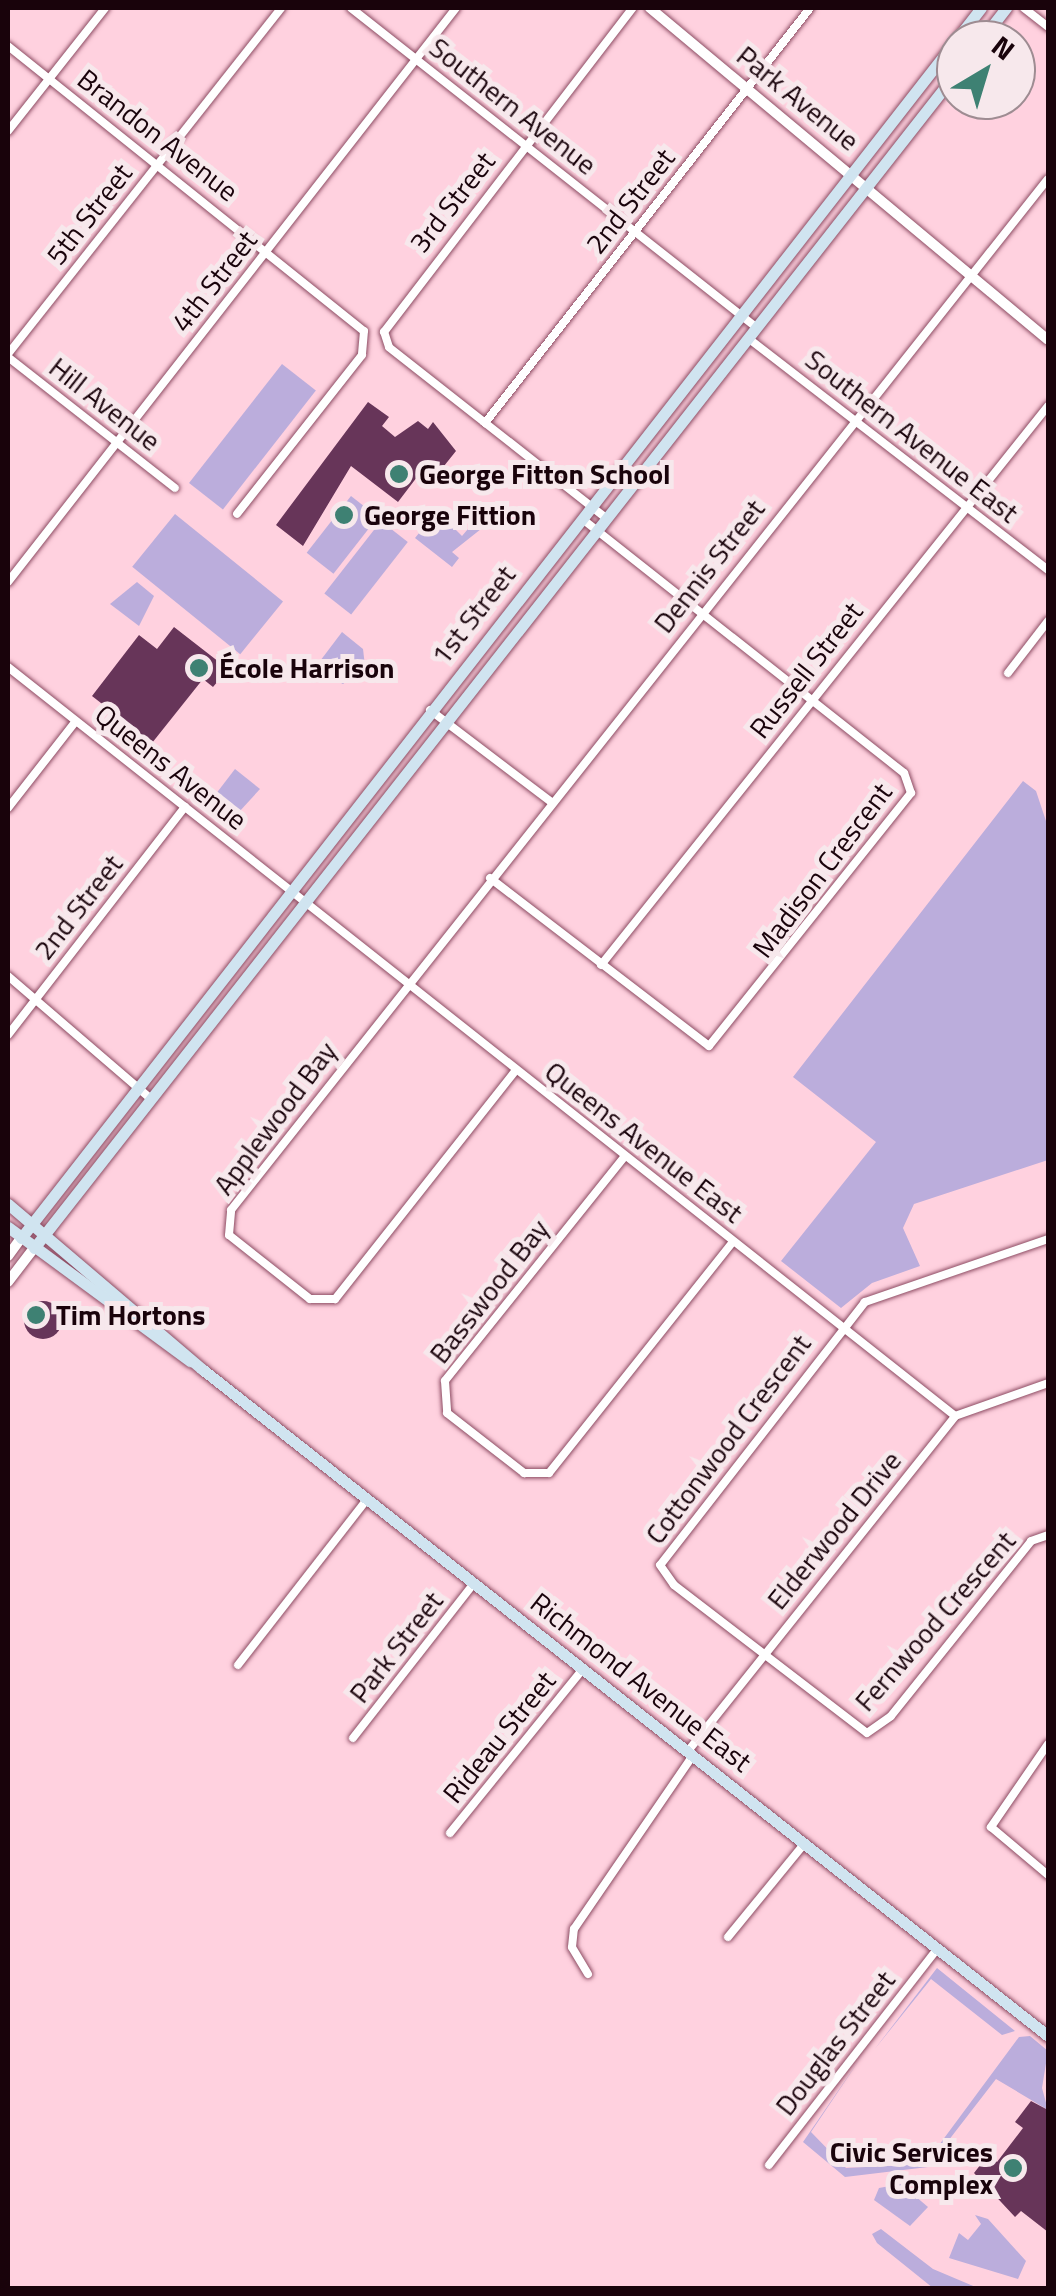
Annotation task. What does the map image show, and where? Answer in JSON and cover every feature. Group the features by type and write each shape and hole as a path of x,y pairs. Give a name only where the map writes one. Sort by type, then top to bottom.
{"main road":[{"name":"1st Street","path":"22,1238 980,8"},
{"name":"1st Street","path":"34,1248 936,99"},
{"name":"Richmond Avenue East","path":"8,1204 202,1369 1048,2036"},
{"name":"Richmond Avenue East","path":"8,1227 202,1369"}],"street":[{"path":"8,131 105,8"},
{"name":"5th Street","path":"8,355 281,8"},
{"name":"Southern Avenue","path":"351,8 741,315"},
{"name":"4th Street","path":"8,582 456,8"},
{"name":"3rd Street","path":"486,423 389,347 384,332 633,8"},
{"name":"Park Avenue","path":"650,8 851,171 865,192 1048,340"},
{"name":"2nd Street","path":"486,423 810,8"},
{"path":"1024,8 1048,27"},
{"name":"Brandon Avenue","path":"8,46 360,324 367,340 237,514"},
{"name":"Dennis Street","path":"408,985 550,801 1048,179"},
{"name":"Southern Avenue East","path":"741,315 752,332 854,419 1048,570"},
{"name":"Hill Avenue","path":"8,355 174,488"},
{"name":"Russell Street","path":"601,965 1048,406"},
{"path":"486,423 606,518"},
{"name":"Madison Crescent","path":"490,878 700,1044 719,1042 912,793 904,773 581,518"},
{"path":"1008,673 1048,620"},
{"name":"Queens Avenue","path":"8,668 305,904"},
{"path":"430,710 550,801"},
{"path":"8,808 76,721"},
{"name":"2nd Street","path":"8,1034 185,807"},
{"name":"Queens Avenue East","path":"305,904 956,1416"},
{"path":"8,976 141,1084 152,1100"},
{"name":"Applewood Bay","path":"408,985 232,1210 227,1222 237,1246 310,1300 335,1298 516,1070"},
{"name":"Basswood Bay","path":"625,1156 444,1381 447,1413 524,1473 549,1473 733,1242"},
{"name":"1st Street","path":"8,1256 22,1238"},
{"path":"842,1327 881,1292 1048,1239"},
{"name":"1st Street","path":"8,1282 34,1248"},
{"name":"Cottonwood Crescent","path":"762,1655 660,1565 842,1327"},
{"path":"956,1416 1048,1383"},
{"name":"Elderwood Drive","path":"588,1974 572,1947 574,1929 690,1753 762,1655 956,1416"},
{"path":"238,1665 367,1499"},
{"name":"Fernwood Crescent","path":"762,1655 856,1730 880,1728 1031,1541 1048,1535"},
{"name":"Park Street","path":"353,1738 474,1583"},
{"name":"Rideau Street","path":"450,1833 583,1668"},
{"path":"1048,1744 991,1827 1048,1876"},
{"path":"728,1937 805,1843"},
{"name":"Douglas Street","path":"768,2165 938,1949"}],"shaded area":[{"path":"282,364 316,390 223,509 189,483"},
{"path":"351,496 378,517 333,574 307,553"},
{"path":"437,511 462,536 473,523 481,529 452,552 459,558 452,567 415,538"},
{"path":"175,514 283,601 240,654 132,567"},
{"path":"381,521 408,542 351,614 324,593"},
{"path":"137,582 154,596 139,626 110,604"},
{"path":"342,632 363,649 365,666 343,684 314,669"},
{"path":"235,769 260,789 239,812 212,799"},
{"path":"1023,781 1036,791 1048,827 1048,1160 914,1204 903,1228 920,1266 872,1283 841,1308 781,1261 876,1142 793,1077"},
{"path":"937,1968 1015,2031 1002,2035 931,1979 874,2050"},
{"path":"1030,2036 1048,2051 1042,2088 1048,2110 996,2079 928,2167 845,2177 803,2142 862,2056 811,2132 846,2168 925,2164 1019,2037"},
{"path":"901,2184 928,2207 910,2226 874,2200 879,2188"},
{"path":"975,2215 988,2219 1026,2261 1018,2279 949,2258 959,2233 968,2240 981,2224"},
{"path":"881,2229 933,2269 978,2288 933,2288 877,2243 872,2234"}],"building":[{"name":"George Fitton School","path":"368,402 389,417 382,426 395,437 418,421 428,429 433,422 456,451 428,486 417,477 398,502 351,466 303,546 276,525"},
{"name":"École Harrison","path":"174,627 228,669 213,687 203,679 152,743 92,696 139,635 157,649"},
{"path":"43,1301 57,1306 62,1320 57,1334 43,1339 29,1334 24,1320 29,1306"},
{"name":"Civic Services Complex","path":"1031,2101 1048,2110 1048,2232 1021,2211 1015,2217 974,2173 988,2155 997,2162 1023,2128 1015,2122"}],"place":[{"name":"George Fitton School","path":"399,474"},
{"name":"George Fittion","path":"344,515"},
{"name":"École Harrison","path":"199,668"},
{"name":"Tim Hortons","path":"36,1315"},
{"name":"Civic Services Complex","path":"1013,2168"}]}
